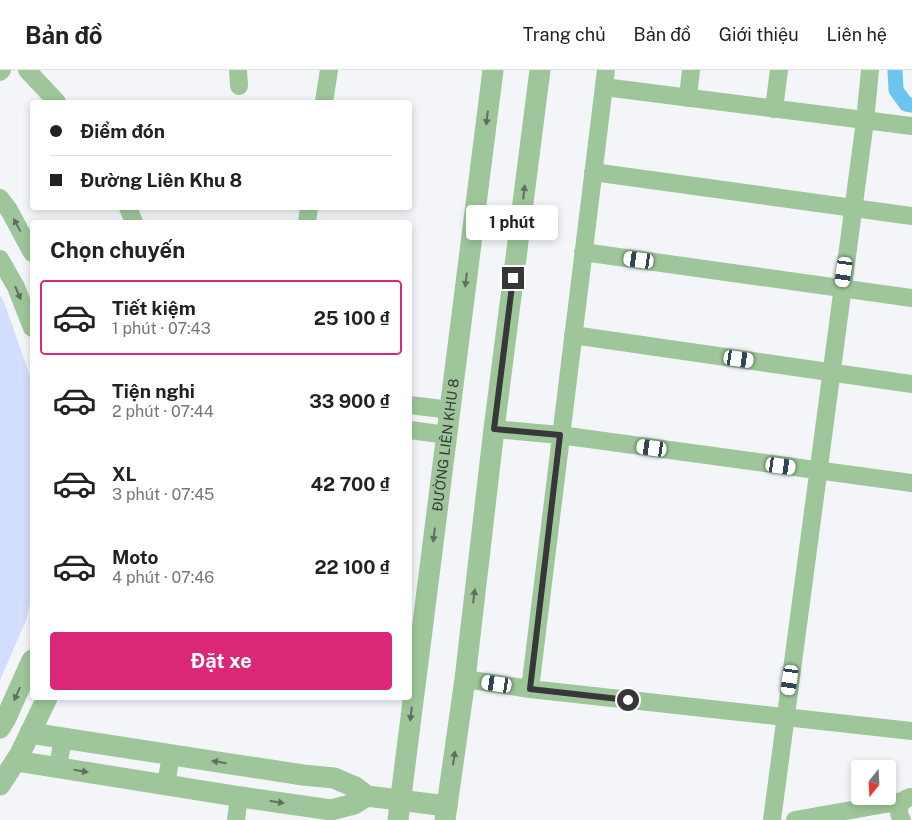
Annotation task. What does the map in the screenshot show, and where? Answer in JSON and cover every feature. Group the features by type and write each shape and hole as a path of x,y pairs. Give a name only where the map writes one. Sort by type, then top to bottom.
{"street":[{"path":"26,70 55,100"},
{"path":"324,100 329,70"},
{"name":"ĐƯỜNG LIÊN KHU 8","path":"399,810 493,70"},
{"path":"30,733 303,775 334,778 355,787 367,796 399,810 446,813 540,70"},
{"path":"688,98 691,70"},
{"path":"774,109 779,70"},
{"path":"772,820 865,120 870,70"},
{"path":"530,689 605,78 688,98 912,126"},
{"path":"593,172 912,216"},
{"path":"0,198 9,210 30,249"},
{"path":"583,252 912,298"},
{"path":"0,260 16,287 30,323"},
{"path":"573,335 912,384"},
{"path":"412,405 450,410"},
{"path":"494,429 560,435 912,483"},
{"path":"412,430 447,434"},
{"path":"0,728 30,664"},
{"path":"464,679 530,689 912,732"},
{"path":"0,785 16,761 46,700"},
{"path":"58,767 64,738"},
{"path":"166,785 171,754"},
{"path":"16,761 331,810 354,804 367,796"},
{"path":"236,820 239,796"},
{"path":"795,820 907,799"},
{"path":"902,820 898,811 907,799"}],"shaded area":[{"path":"0,295 30,376 30,601 27,618 0,680"}],"waterway":[{"path":"895,70 896,90 906,104 912,105"}],"route":[{"path":"513,278 494,429 560,435 530,689 628,700"}]}
